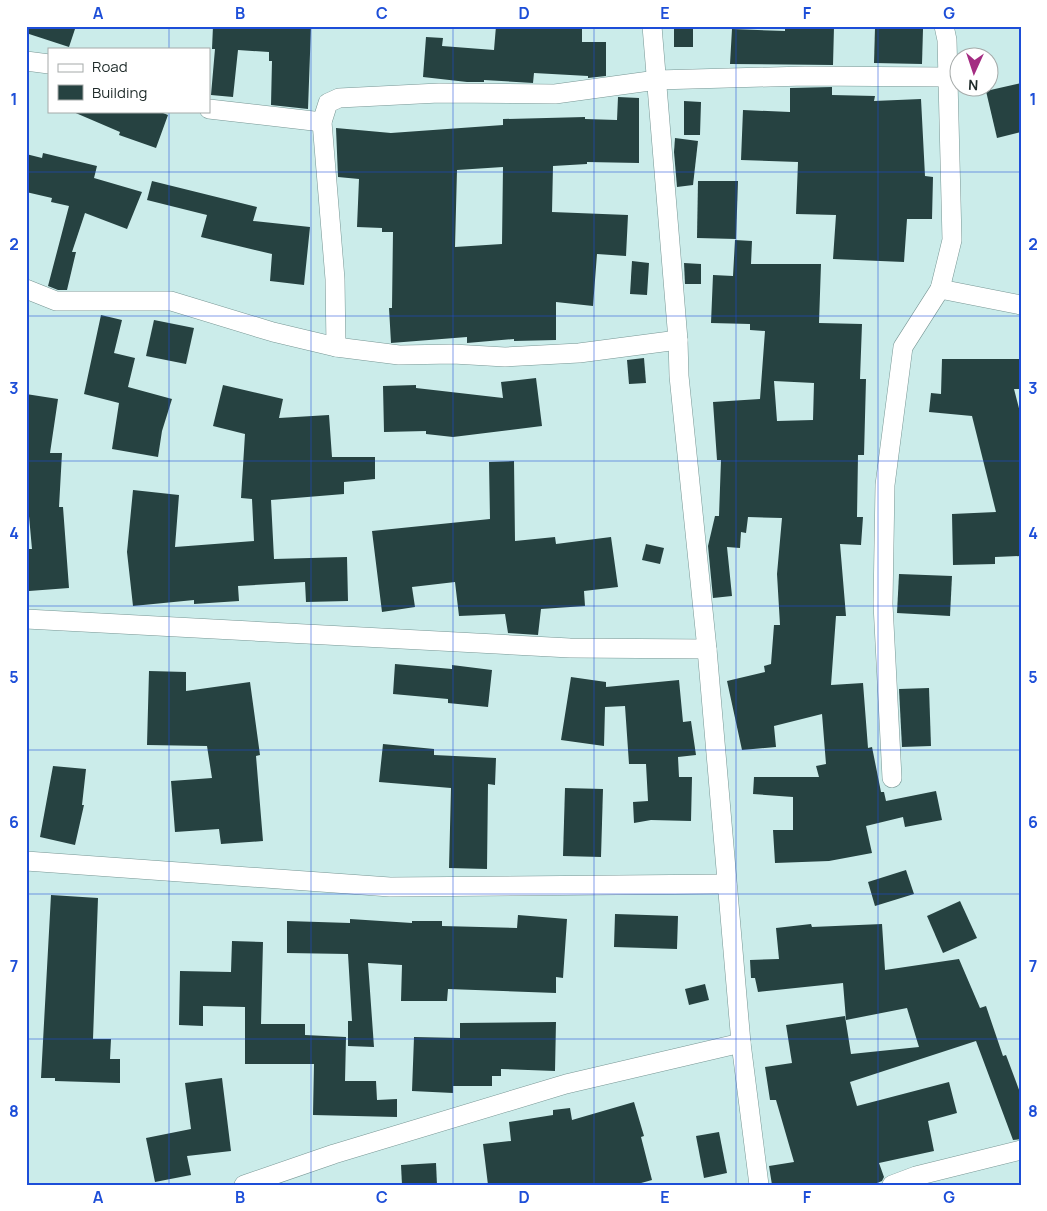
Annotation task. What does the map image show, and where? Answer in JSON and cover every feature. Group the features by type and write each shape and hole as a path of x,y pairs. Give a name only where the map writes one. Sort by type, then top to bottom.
{"street":[{"path":"652,26 678,340 679,376 707,649 741,1043 759,1185"},
{"path":"892,778 883,604 885,485 903,347 940,289 952,240 947,40 944,26"},
{"path":"26,61 48,64"},
{"path":"336,347 335,279 322,122 328,103 340,98 439,93 555,94 657,80 805,76 948,77"},
{"path":"210,110 322,122"},
{"path":"26,289 56,301 171,301 273,332 336,347 399,355 453,354 504,357 579,353 678,340"},
{"path":"940,289 1021,305"},
{"path":"26,619 570,648 707,649"},
{"path":"26,860 390,887 727,884"},
{"path":"244,1185 334,1154 566,1084 741,1043"},
{"path":"892,1185 916,1176 1021,1150"}],"building":[{"path":"26,26 76,26 69,47 26,33"},
{"path":"213,26 311,26 308,109 271,105 272,61 269,61 269,52 238,50 233,97 211,95 215,49 212,49"},
{"path":"496,26 582,26 582,42 606,42 606,76 588,78 588,76 534,73 533,83 484,80 484,82 467,82 423,77 426,37 443,38 442,46 494,50"},
{"path":"785,26 834,27 833,65 730,64 732,29 785,31"},
{"path":"875,28 923,29 922,64 874,63"},
{"path":"674,29 693,29 693,47 674,47"},
{"path":"1021,83 1021,132 997,138 988,98 1000,98 1000,88"},
{"path":"832,87 832,95 875,96 874,101 921,99 925,176 933,177 932,219 907,219 904,262 833,259 836,215 796,214 798,162 741,160 743,110 790,112 790,88"},
{"path":"618,97 639,98 639,163 587,162 587,164 553,166 552,212 628,215 626,256 597,254 593,306 556,302 556,340 514,341 514,339 467,343 467,337 391,343 389,308 392,308 393,232 382,232 382,228 357,227 359,179 338,177 336,128 391,133 503,125 503,119 585,117 585,119 617,120","holes":["503,167 502,244 455,247 457,170"]},
{"path":"684,101 701,102 700,135 684,135"},
{"path":"73,112 160,112 168,115 156,148 119,135 120,132"},
{"path":"675,138 698,141 693,185 677,187 674,152"},
{"path":"43,153 97,166 94,178 142,192 127,229 85,213 72,252 76,252 67,290 58,290 48,286 69,206 51,202 52,198 26,192 26,154 42,158"},
{"path":"152,181 257,207 253,221 310,227 304,285 270,281 272,254 201,237 207,215 147,200"},
{"path":"698,181 738,181 736,239 697,238"},
{"path":"735,240 752,241 751,264 821,264 819,323 862,324 860,379 866,379 864,455 858,455 857,517 863,517 861,545 840,544 846,616 836,616 831,685 863,683 868,748 872,747 881,792 884,792 886,801 936,791 942,820 905,827 903,817 866,826 872,853 829,861 775,863 773,830 793,830 793,797 753,794 754,777 819,777 816,766 826,764 822,714 774,726 776,747 742,750 727,681 765,672 764,666 771,664 774,625 780,625 777,574 782,518 748,517 746,533 741,532 740,548 727,547 732,596 713,598 708,546 715,516 719,516 721,460 717,460 713,402 760,399 765,331 750,330 750,324 711,323 713,275 733,276","holes":["774,381 814,383 813,420 777,421"]},
{"path":"632,261 649,263 647,295 630,294"},
{"path":"684,263 701,264 701,284 685,284"},
{"path":"101,315 122,320 114,353 135,358 128,387 172,399 162,431 158,457 112,449 119,403 84,394"},
{"path":"154,320 194,328 186,364 146,356"},
{"path":"644,358 646,383 629,384 627,360"},
{"path":"942,359 1021,359 1021,389 1014,389 1021,416 1021,556 995,557 995,564 953,565 952,514 996,512 972,416 929,412 931,393 941,394"},
{"path":"536,378 542,426 453,437 426,434 426,431 384,432 383,386 416,385 416,388 503,398 501,382"},
{"path":"223,385 283,399 279,418 329,415 332,457 375,457 375,479 344,482 344,494 271,500 274,559 347,557 348,601 306,602 305,582 238,586 239,601 194,604 194,600 133,606 127,552 133,490 179,495 175,547 254,541 252,499 241,498 245,434 213,426"},
{"path":"26,394 58,399 50,453 62,453 59,507 63,507 69,588 29,591 26,549 32,549 26,483"},
{"path":"514,461 515,541 555,537 556,544 611,537 618,587 584,591 585,606 541,609 538,635 508,633 505,614 459,616 455,582 412,587 415,607 382,612 372,531 490,519 489,462"},
{"path":"646,544 664,548 660,564 642,560"},
{"path":"899,574 952,576 950,616 897,613"},
{"path":"395,664 452,669 452,665 492,670 488,707 448,703 448,699 393,694"},
{"path":"149,671 186,672 186,691 250,682 260,755 256,756 263,841 221,844 219,829 175,832 171,781 212,778 207,746 147,745"},
{"path":"571,677 606,682 606,687 679,680 683,722 691,721 696,755 678,757 679,777 692,777 691,821 651,820 634,823 633,802 648,801 646,764 629,764 625,706 605,707 604,746 561,740"},
{"path":"929,688 931,746 902,747 899,689"},
{"path":"383,744 434,749 434,755 496,758 495,785 488,784 487,869 449,868 451,788 379,782"},
{"path":"53,766 86,769 82,805 84,805 75,845 40,837"},
{"path":"565,788 603,789 601,857 563,856"},
{"path":"906,870 914,894 875,906 868,882"},
{"path":"51,895 98,898 93,1039 111,1039 110,1059 120,1059 120,1083 55,1081 55,1078 41,1078"},
{"path":"960,901 977,938 943,953 927,916"},
{"path":"615,914 678,916 677,949 614,947"},
{"path":"518,915 567,919 563,978 556,977 556,993 448,989 447,1001 401,1001 402,965 368,963 374,1047 348,1046 348,1021 352,1021 348,954 287,953 287,921 350,923 350,919 412,923 412,921 442,921 442,926 517,928"},
{"path":"811,924 812,927 882,924 885,970 959,959 980,1008 986,1006 1003,1056 1006,1055 1021,1095 1021,1139 1013,1140 976,1041 850,1082 857,1106 949,1082 957,1113 928,1121 934,1151 879,1163 884,1177 882,1181 872,1185 772,1185 769,1166 794,1162 776,1100 770,1100 765,1067 792,1063 786,1025 845,1016 851,1054 919,1047 907,1008 846,1020 843,983 758,992 755,978 751,978 750,960 779,959 776,928"},
{"path":"232,941 263,942 261,1024 305,1024 305,1035 346,1037 345,1081 376,1081 377,1100 397,1099 397,1117 313,1115 314,1064 245,1064 245,1007 203,1006 203,1026 179,1025 180,971 231,972"},
{"path":"705,984 709,1000 689,1005 685,989"},
{"path":"556,1022 555,1071 501,1069 501,1076 492,1076 492,1086 453,1086 453,1093 412,1091 414,1037 460,1038 460,1023"},
{"path":"222,1078 231,1151 187,1156 191,1175 155,1182 146,1138 191,1129 185,1083"},
{"path":"634,1102 644,1136 641,1137 652,1180 634,1185 488,1185 483,1144 511,1141 509,1122 553,1115 553,1110 570,1108 572,1120"},
{"path":"719,1132 727,1173 704,1178 696,1136"},
{"path":"436,1163 437,1185 402,1185 401,1165"}]}
